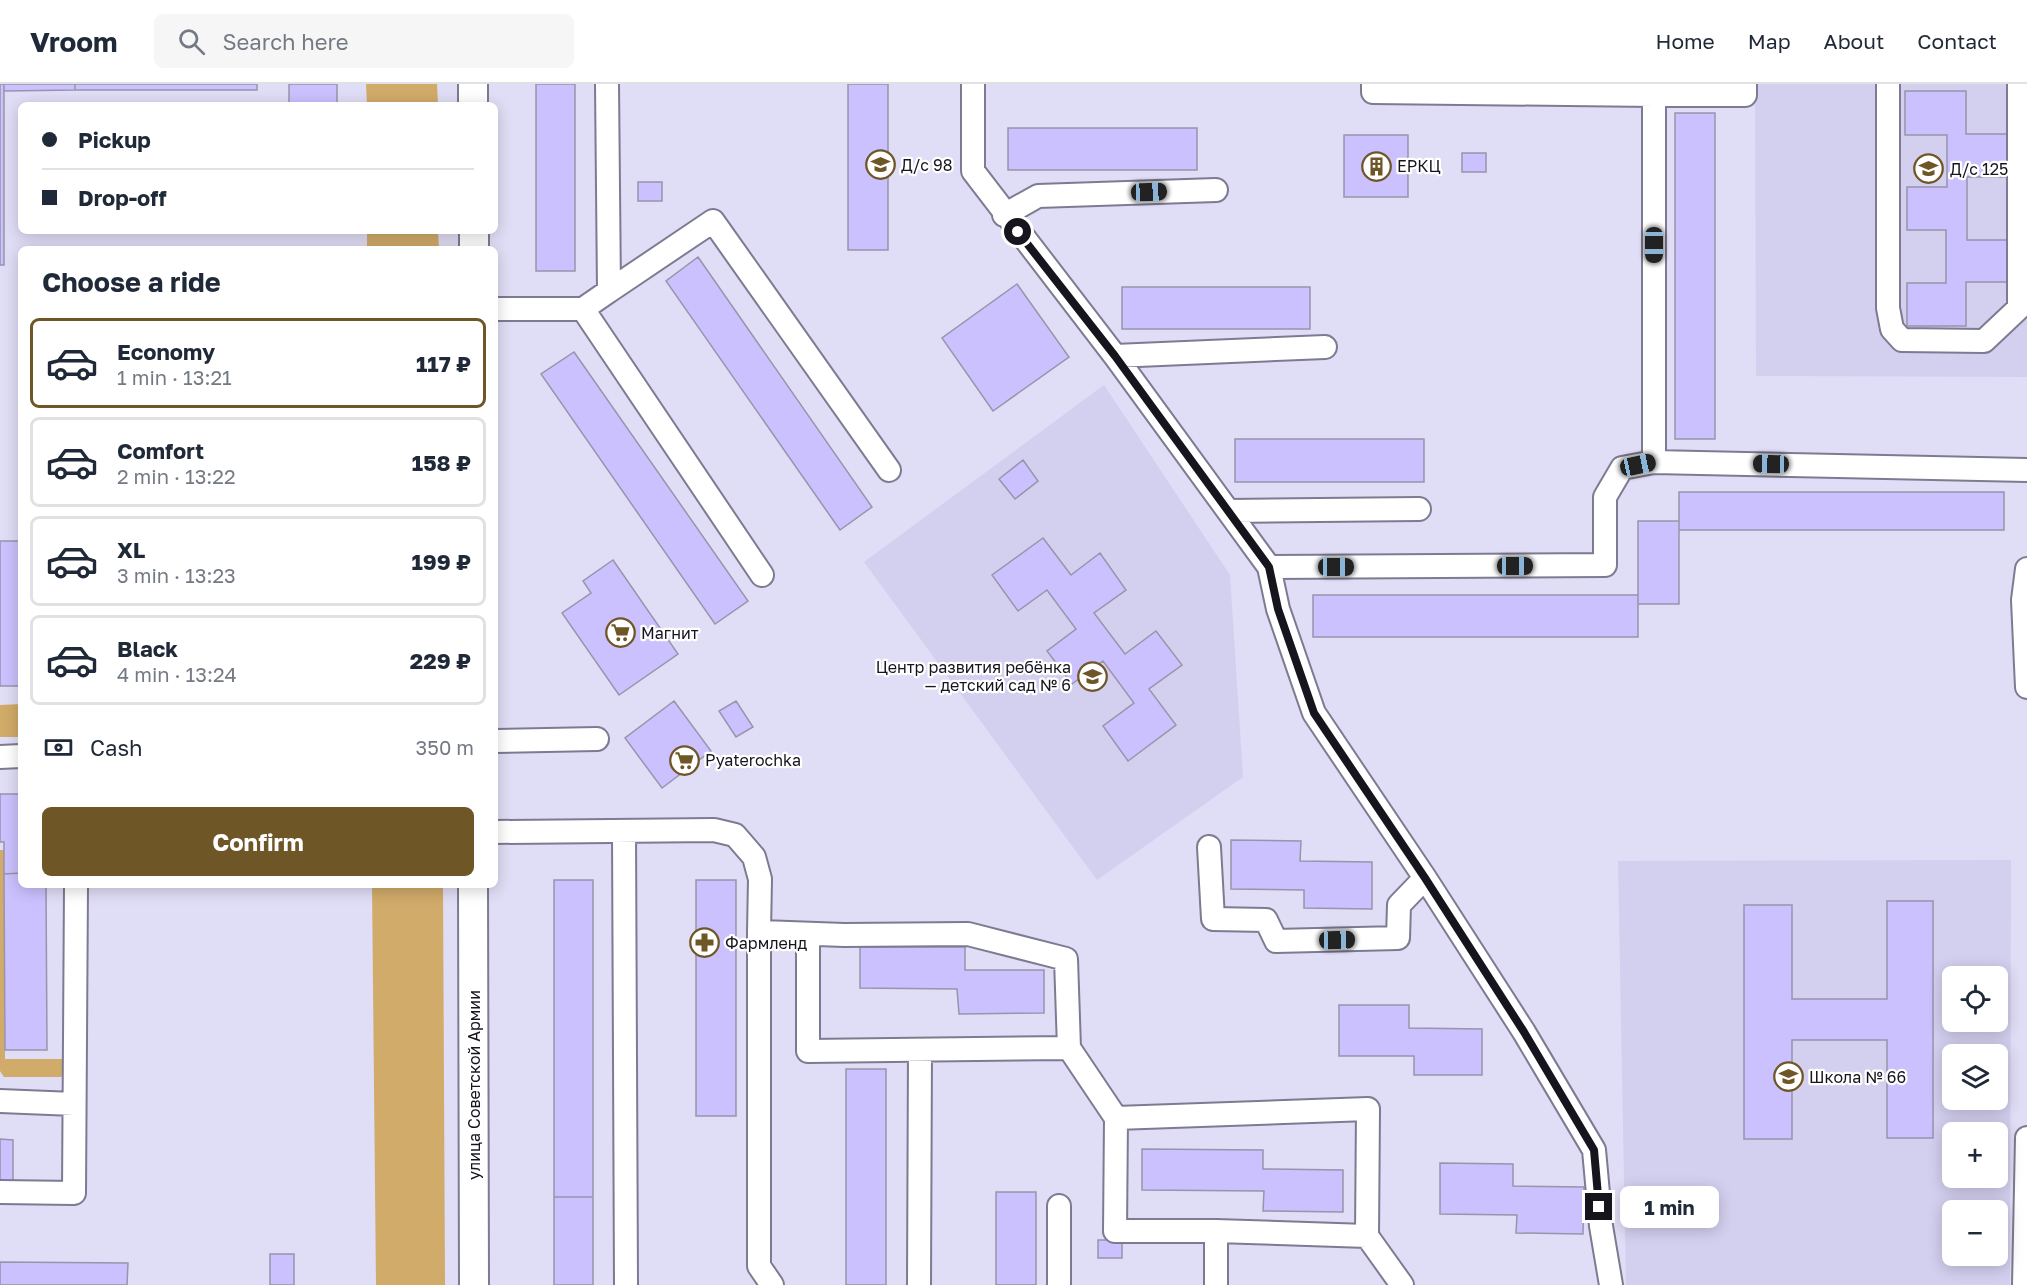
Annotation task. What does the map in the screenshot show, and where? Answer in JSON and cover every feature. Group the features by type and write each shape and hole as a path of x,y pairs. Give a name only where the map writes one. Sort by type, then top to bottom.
{"main road":[{"path":"473,84 473,102"},
{"name":"улица Советской Армии","path":"473,888 474,1285"}],"lane":[{"path":"607,84 609,291"},
{"path":"973,84 973,171 1115,356 1269,567 1278,609 1314,713 1425,878 1524,1032 1594,1150 1601,1226 1611,1285"},
{"path":"1373,84 1373,92 1654,95 1745,95 1745,84"},
{"path":"1888,84 1888,308 1892,329 1902,340 1972,341 1984,341 2019,308 2019,84"},
{"path":"1654,95 1654,462"},
{"path":"1004,214 1038,196 1216,190"},
{"path":"498,309 583,309 713,221 889,471"},
{"path":"583,309 762,575"},
{"path":"1115,356 1325,347"},
{"path":"1269,567 1605,565 1605,497 1622,468 1654,462 2027,470"},
{"path":"1228,511 1419,509"},
{"path":"2027,569 2023,600 2027,687"},
{"path":"498,741 597,739"},
{"path":"0,757 18,756"},
{"path":"498,832 714,830 735,835 754,857 760,879 759,1266 772,1285"},
{"path":"624,831 626,1285"},
{"path":"1209,848 1213,919 1266,921 1276,941 1398,938 1398,905 1425,878"},
{"path":"0,1192 74,1193 76,888"},
{"path":"759,932 808,935 968,934 1066,958 1069,1048 1116,1118 1115,1231 1216,1231 1367,1236"},
{"path":"808,935 808,1051 1069,1048"},
{"path":"919,1285 920,1051"},
{"path":"0,1101 74,1104"},
{"path":"1116,1118 1368,1109 1367,1236 1402,1285"},
{"path":"2024,1285 2027,1138"},
{"path":"1059,1206 1059,1285"},
{"path":"1216,1231 1216,1285"}],"shaded area":[{"path":"366,84 437,84 438,102 367,102"},
{"path":"1755,84 2027,84 2027,377 1756,376"},
{"path":"367,234 438,234 439,246 367,246"},
{"name":"Центр развития ребёнка — детский сад № 6","path":"1104,385 1230,575 1243,777 1097,880 864,562"},
{"path":"18,704 18,737 0,737 0,705"},
{"path":"0,850 4,850 5,1059 75,1059 61,1077 4,1077 0,1071"},
{"name":"Школа № 66","path":"2011,860 2010,1285 1626,1285 1618,861"},
{"path":"372,888 443,888 445,1285 376,1285"}],"building":[{"path":"0,84 4,84 4,265 0,265"},
{"path":"4,84 75,84 75,90 4,91"},
{"path":"75,84 257,84 257,90 75,90"},
{"path":"289,84 337,84 337,102 289,102"},
{"path":"536,84 575,84 575,271 536,271"},
{"path":"848,84 888,84 888,250 848,250"},
{"path":"1905,91 1966,91 1966,134 2007,134 2007,177 1967,177 1967,240 2009,240 2009,282 1966,282 1966,326 1907,326 1907,283 1946,283 1946,230 1907,230 1907,187 1947,187 1947,135 1905,135"},
{"path":"1675,113 1715,113 1715,439 1675,439"},
{"path":"1008,128 1197,128 1197,170 1008,170"},
{"name":"ЕРКЦ","path":"1344,135 1408,135 1408,197 1344,197"},
{"path":"1462,153 1486,153 1486,172 1462,172"},
{"path":"638,182 662,182 662,201 638,201"},
{"path":"698,257 872,507 840,530 666,281"},
{"path":"1017,284 1069,357 993,411 942,338"},
{"path":"1122,287 1310,287 1310,329 1122,329"},
{"path":"574,352 748,601 715,624 541,374"},
{"path":"1235,439 1424,439 1424,482 1235,482"},
{"path":"1023,460 1038,481 1015,499 999,479"},
{"path":"1679,492 2004,492 2004,530 1679,530"},
{"path":"1638,521 1679,521 1679,604 1638,604"},
{"path":"1043,538 1071,575 1100,553 1126,590 1094,613 1125,654 1156,631 1182,665 1149,689 1176,725 1128,761 1103,726 1134,703 1103,661 1072,684 1047,651 1076,629 1047,590 1018,611 992,575"},
{"path":"0,541 18,541 18,686 0,686"},
{"name":"Магнит","path":"613,560 678,654 619,695 562,613 591,593 583,581"},
{"path":"1313,595 1638,595 1638,637 1313,637"},
{"path":"674,701 711,751 662,788 625,738"},
{"path":"736,701 753,727 736,737 719,711"},
{"path":"0,794 18,794 18,873 4,874 4,842 0,842"},
{"path":"1231,840 1301,841 1300,861 1372,862 1372,909 1304,908 1304,890 1231,889"},
{"path":"18,873 18,888 46,888 47,1050 5,1050 4,874"},
{"path":"554,880 593,880 593,1197 554,1197"},
{"path":"696,880 736,880 736,1116 696,1116"},
{"path":"1887,901 1933,901 1933,1138 1887,1138 1887,1040 1792,1040 1792,1139 1744,1139 1744,905 1792,905 1792,999 1887,999"},
{"path":"860,947 965,947 965,970 1044,970 1044,1013 959,1014 957,989 860,988"},
{"path":"1339,1005 1409,1005 1409,1028 1482,1029 1482,1075 1414,1075 1414,1056 1339,1056"},
{"path":"846,1069 886,1069 886,1285 846,1285"},
{"path":"0,1139 13,1140 13,1183 0,1183"},
{"path":"1142,1149 1263,1150 1263,1169 1343,1170 1343,1212 1263,1211 1264,1191 1142,1190"},
{"path":"1440,1163 1513,1164 1513,1186 1584,1187 1583,1234 1516,1233 1517,1215 1440,1214"},
{"path":"996,1192 1036,1192 1036,1285 996,1285"},
{"path":"554,1197 593,1197 593,1285 554,1285"},
{"path":"1098,1240 1122,1240 1122,1258 1098,1258"},
{"path":"270,1254 294,1254 294,1285 270,1285"},
{"path":"0,1262 128,1263 127,1285 0,1285"}],"place":[{"name":"Д/с 98","path":"880,165"},
{"name":"ЕРКЦ","path":"1376,166"},
{"name":"Д/с 125","path":"1929,169"},
{"name":"Магнит","path":"620,633"},
{"name":"Центр развития ребёнка — детский сад № 6","path":"1092,676"},
{"name":"Pyaterochka","path":"684,760"},
{"name":"Фармленд","path":"704,943"},
{"name":"Школа № 66","path":"1788,1077"}],"route":[{"path":"1018,232 1115,356 1269,567 1278,609 1314,713 1425,878 1524,1032 1594,1150 1599,1207"}]}
